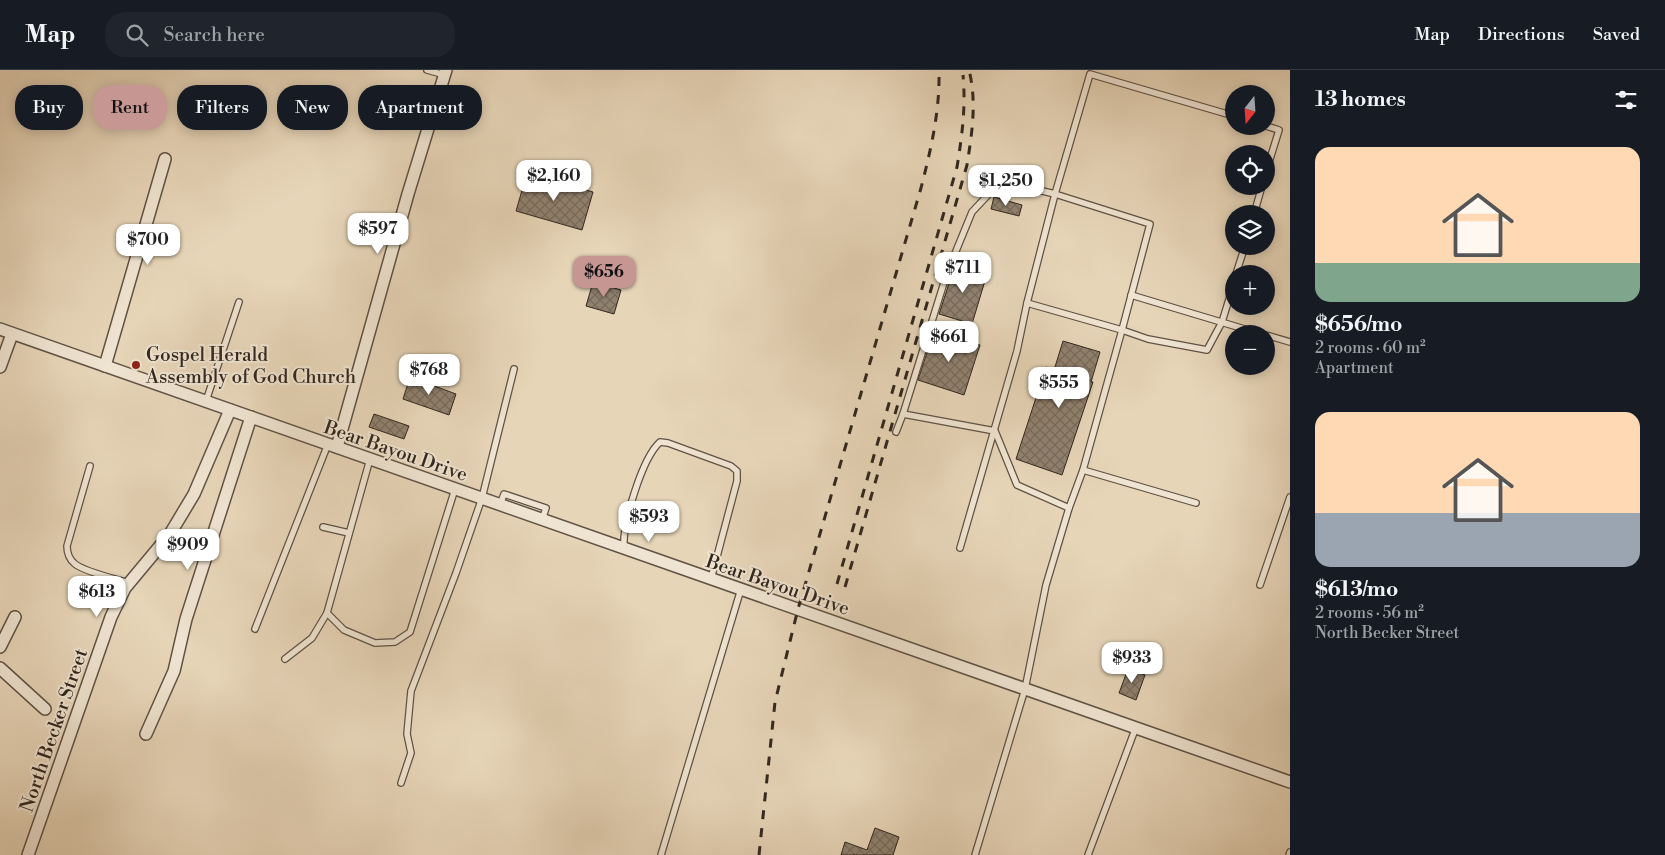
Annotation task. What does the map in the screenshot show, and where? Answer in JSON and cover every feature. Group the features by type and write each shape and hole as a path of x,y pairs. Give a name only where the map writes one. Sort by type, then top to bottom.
{"street":[{"path":"332,446 446,72"},
{"path":"105,366 165,159"},
{"name":"Bear Bayou Drive","path":"0,329 1290,782"},
{"path":"0,366 12,334"},
{"name":"North Becker Street","path":"28,855 111,617 129,583 170,534 194,494 230,410"},
{"path":"146,734 174,672 186,619 250,417"},
{"path":"0,647 15,617"},
{"path":"0,668 45,709"}],"lane":[{"path":"427,70 446,72"},
{"path":"960,548 1017,351 1027,303 1055,194 1090,74 1225,113"},
{"path":"1274,145 1279,130 1275,129"},
{"path":"896,432 947,273 972,212 1001,181 1055,194 1150,224 1083,470 1069,508 1046,585 1026,689 975,855"},
{"path":"1131,296 1232,325"},
{"path":"206,402 239,302"},
{"path":"1027,303 1148,339 1207,350 1225,312"},
{"path":"1275,338 1290,342"},
{"path":"401,783 411,753 407,734 411,691 482,498 514,369"},
{"path":"903,414 994,431"},
{"path":"994,431 1018,485 1069,508"},
{"path":"624,548 624,532 641,474 653,448 660,442 668,443 731,466 737,471 737,481 711,579"},
{"path":"255,629 332,446"},
{"path":"285,659 312,638 327,613 370,459"},
{"path":"90,466 67,546 67,554 75,564 129,583"},
{"path":"1083,470 1196,503"},
{"path":"327,613 344,630 375,643 395,642 410,632 455,489"},
{"path":"1260,584 1290,497"},
{"path":"324,527 349,533"},
{"path":"661,855 741,589"},
{"path":"1088,855 1136,728"}],"building":[{"path":"527,173 593,192 582,230 516,211"},
{"path":"994,197 1022,205 1019,216 991,209"},
{"path":"955,265 987,274 972,324 939,314"},
{"path":"593,282 621,290 614,314 586,306"},
{"path":"934,331 980,345 964,395 918,380"},
{"path":"1063,341 1100,352 1091,382 1093,382 1062,475 1016,459 1046,367 1054,370"},
{"path":"410,377 456,394 449,415 403,399"},
{"path":"374,414 409,426 404,439 369,427"},
{"path":"1128,669 1145,675 1136,700 1119,693"},
{"path":"875,828 899,837 893,855 841,855 845,842 867,850"}],"railway":[{"path":"759,855 775,702 798,609 921,188 936,115 939,70"},
{"path":"845,587 967,165 973,106 969,70"},
{"path":"837,584 957,167 963,121 963,75"}],"place":[{"name":"Gospel Herald Assembly of God Church","path":"136,365"}]}
